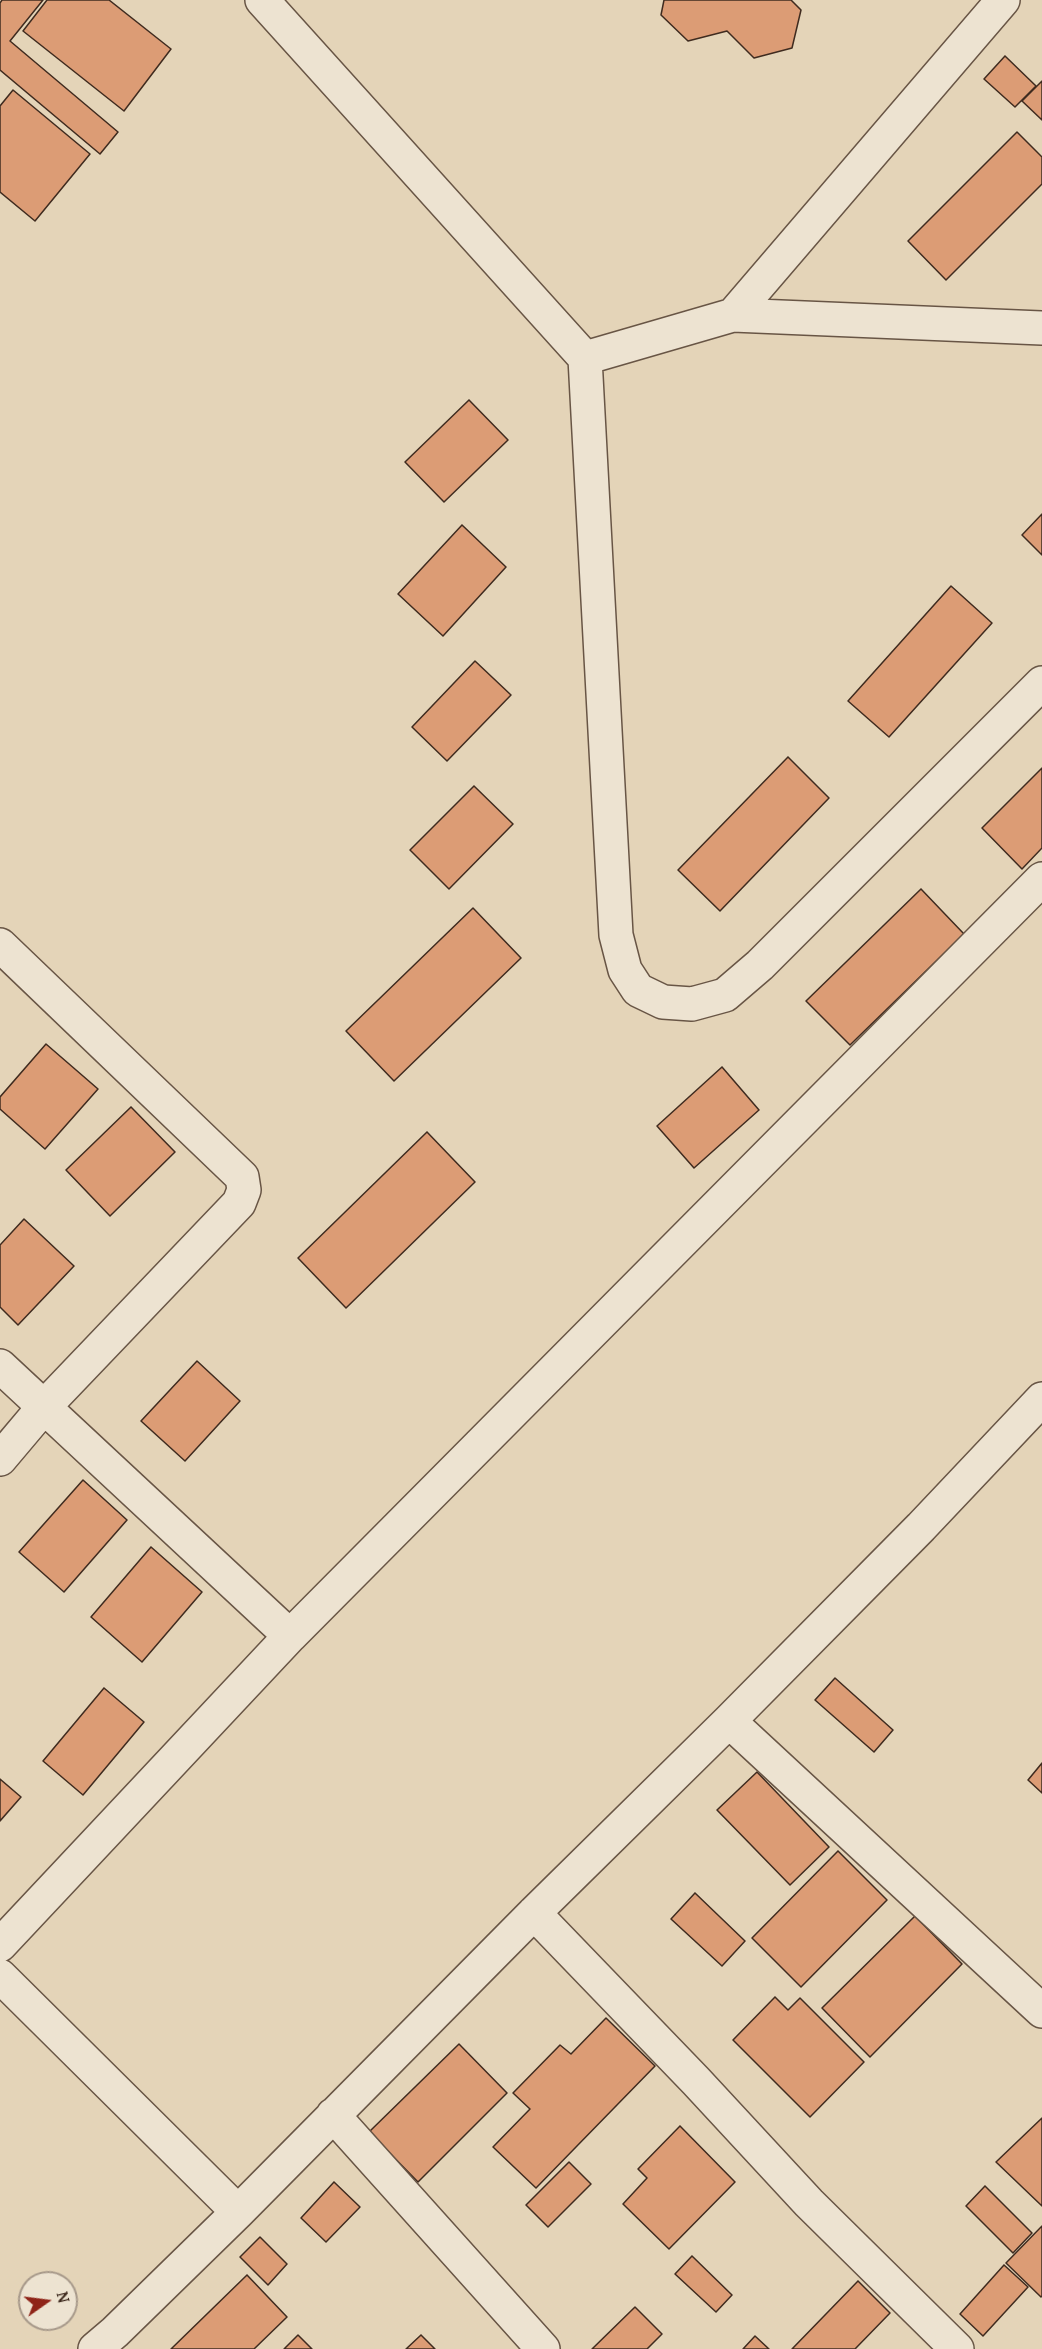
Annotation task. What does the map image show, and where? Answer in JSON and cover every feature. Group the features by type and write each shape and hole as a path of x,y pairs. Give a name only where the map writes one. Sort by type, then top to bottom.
{"street":[{"path":"262,0 585,358 616,935 624,970 638,990 663,1002 692,1004 725,995 760,965 1042,683"},
{"path":"733,315 999,2"},
{"path":"585,358 733,315 1042,328"},
{"path":"0,1945 290,1636 1042,879"},
{"path":"0,1459 42,1408 239,1203 244,1190 242,1177 5,961"},
{"path":"0,1366 42,1408 290,1636"},
{"path":"114,2343 333,2115 921,1527 1042,1399"},
{"path":"729,1720 1042,2011"},
{"path":"534,1913 696,2081 808,2203 957,2349"},
{"path":"0,1976 238,2212"},
{"path":"333,2115 543,2349"}],"building":[{"path":"2,0 43,0 10,41 118,132 100,154 0,70 0,3"},
{"path":"47,0 109,0 171,49 124,111 23,31"},
{"path":"664,0 791,0 801,10 792,48 754,58 727,31 688,41 661,15"},
{"path":"1005,56 1036,86 1015,107 984,79"},
{"path":"1042,81 1042,120 1022,101"},
{"path":"13,90 90,154 35,221 0,192 0,106"},
{"path":"1017,132 1042,157 1042,184 946,280 908,241"},
{"path":"469,400 508,440 444,502 405,462"},
{"path":"1042,514 1042,555 1022,535"},
{"path":"462,525 506,567 443,636 398,594"},
{"path":"951,586 992,623 889,737 848,701"},
{"path":"475,661 511,695 447,761 412,727"},
{"path":"788,757 829,798 720,911 678,870"},
{"path":"1042,768 1042,848 1022,869 982,828"},
{"path":"474,786 513,824 449,889 410,850"},
{"path":"921,889 964,934 850,1045 806,1001"},
{"path":"473,908 521,958 394,1081 346,1031"},
{"path":"46,1044 98,1089 45,1149 0,1109 0,1097"},
{"path":"722,1067 759,1110 694,1168 657,1126"},
{"path":"131,1107 175,1152 110,1216 66,1170"},
{"path":"427,1132 475,1182 346,1308 298,1258"},
{"path":"24,1219 74,1266 18,1325 0,1307 0,1245"},
{"path":"197,1361 240,1401 185,1461 141,1421"},
{"path":"83,1480 127,1520 64,1592 19,1552"},
{"path":"151,1547 202,1592 142,1662 91,1617"},
{"path":"835,1678 893,1730 874,1752 815,1700"},
{"path":"104,1688 144,1722 83,1795 43,1761"},
{"path":"1042,1763 1042,1793 1028,1780"},
{"path":"757,1772 829,1847 790,1885 717,1810"},
{"path":"0,1779 21,1797 0,1821"},
{"path":"838,1851 887,1900 801,1987 752,1938"},
{"path":"695,1893 745,1941 722,1966 671,1919"},
{"path":"915,1916 962,1964 870,2057 822,2008"},
{"path":"775,1997 788,2010 800,1998 864,2062 810,2117 733,2040"},
{"path":"606,2018 655,2066 536,2188 493,2147 530,2109 513,2093 560,2045 571,2054"},
{"path":"459,2044 507,2093 418,2182 369,2132"},
{"path":"1042,2118 1042,2206 996,2162"},
{"path":"680,2126 735,2182 669,2249 623,2204 647,2178 638,2169"},
{"path":"569,2162 591,2184 548,2227 526,2205"},
{"path":"334,2182 360,2207 326,2242 301,2218"},
{"path":"985,2186 1032,2233 1013,2253 966,2206"},
{"path":"1042,2226 1042,2296 1041,2297 1006,2263"},
{"path":"260,2237 287,2264 268,2285 240,2257"},
{"path":"692,2256 732,2295 716,2312 675,2274"},
{"path":"1004,2265 1028,2287 983,2336 960,2314"},
{"path":"247,2275 287,2317 254,2349 171,2349"},
{"path":"858,2281 890,2313 855,2349 792,2349"},
{"path":"635,2307 662,2334 647,2349 592,2349"},
{"path":"298,2335 312,2349 284,2349"},
{"path":"421,2335 435,2349 406,2349"},
{"path":"755,2336 769,2349 743,2349"}]}
